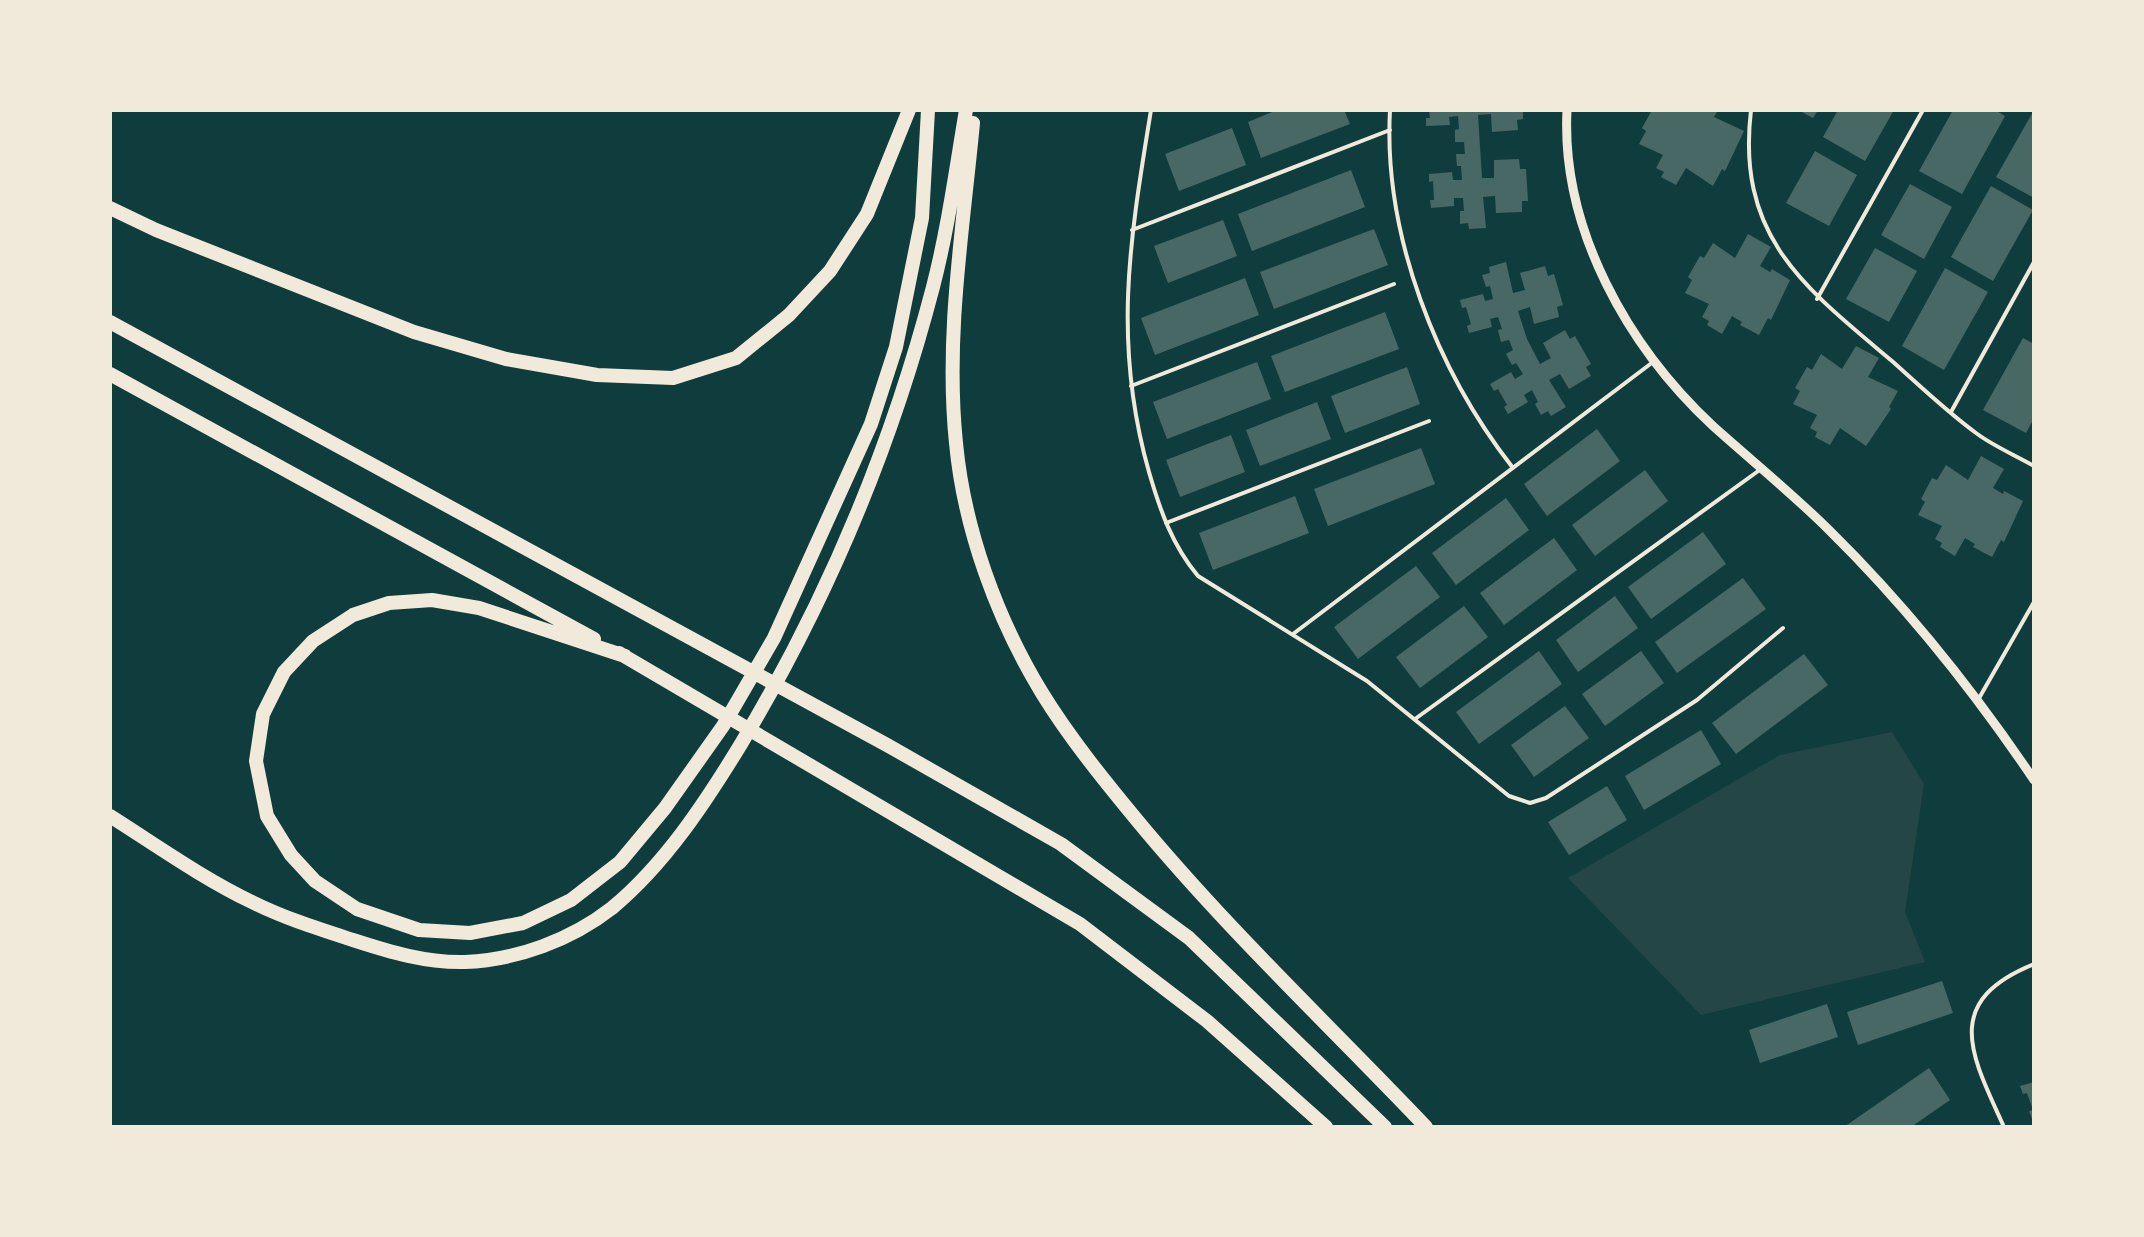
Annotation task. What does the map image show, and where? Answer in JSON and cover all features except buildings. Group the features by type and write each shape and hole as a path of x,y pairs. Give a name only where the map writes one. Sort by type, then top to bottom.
{"highway":[{"path":"110,208 156,230 429,337 506,359 597,375 673,378 736,358 789,315 830,271 867,214 909,110"},
{"path":"625,656 479,608 432,600 389,603 353,615 313,641 284,672 263,714 256,761 267,816 291,855 315,881 357,909 419,930 470,933 523,923 571,900 620,862 665,808 730,713 774,638 871,424 896,347 922,218 928,110"},
{"path":"110,816 251,902 314,927 400,955 435,961 457,962 530,951 585,926 632,889 687,827 760,712 829,580 889,431 922,325 945,229 966,110"},
{"path":"974,110 956,298 952,374 956,444 968,509 987,574 1013,637 1042,693 1079,746 1166,855 1216,911 1426,1127"},
{"path":"110,322 859,730 1061,844 1189,938 1385,1127"},
{"path":"110,374 625,656 1080,924 1207,1021 1326,1127"}],"street":[{"path":"1567,110 1570,163 1579,209 1593,253 1612,296 1655,360 1713,425 1763,468 1875,577 1978,700 2034,780"}],"lane":[{"path":"1151,110 1132,230 1126,310 1131,386 1145,457 1166,523 1179,554 1198,576 1367,681 1509,796 1522,802 1538,802 1697,700 1783,628"},
{"path":"1390,110 1393,187 1406,254 1427,319 1455,380 1513,468"},
{"path":"1751,110 1749,167 1754,196 1777,249 1817,299 1977,434 2034,466"},
{"path":"1817,299 1923,110"},
{"path":"1132,230 1390,130"},
{"path":"1951,412 2034,262"},
{"path":"1131,386 1394,284"},
{"path":"1292,635 1655,360"},
{"path":"1166,523 1429,421"},
{"path":"1414,720 1763,468"},
{"path":"1978,700 2034,602"},
{"path":"2004,1127 1972,1053 1971,1031 1976,1011 1987,992 2003,978 2034,964"}],"shaded area":[{"path":"1892,732 1924,784 1905,912 1925,962 1701,1015 1568,878 1780,755"}]}
